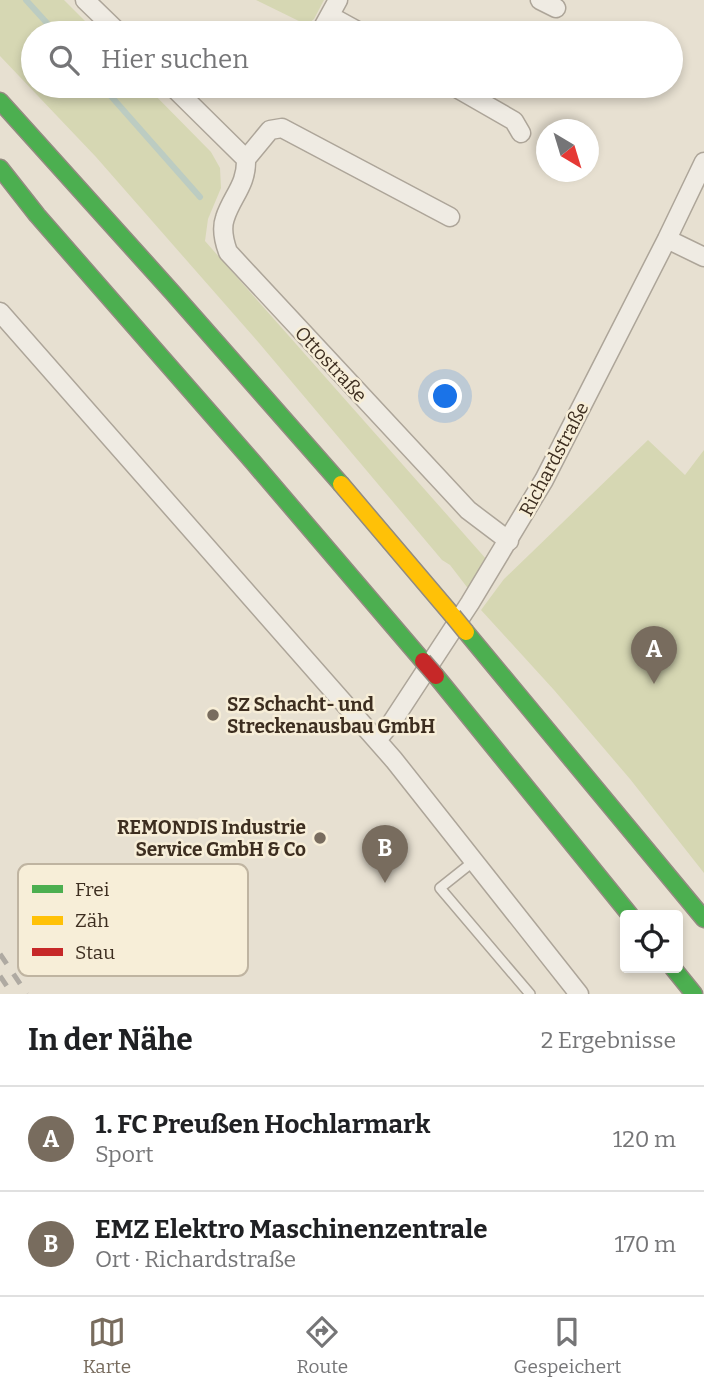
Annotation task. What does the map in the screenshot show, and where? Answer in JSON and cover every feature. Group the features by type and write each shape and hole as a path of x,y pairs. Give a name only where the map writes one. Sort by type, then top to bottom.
{"highway":[{"path":"0,101 302,438 704,919"},
{"path":"0,168 37,215 436,676 626,910"},
{"path":"677,973 694,994"}],"street":[{"path":"85,0 107,21"},
{"path":"184,98 246,159"},
{"path":"474,98 514,121 520,133"},
{"name":"Ottostraße","path":"450,217 282,128 270,130 246,159 247,170 224,219 223,238 228,252 468,510 509,541"},
{"name":"Richardstraße","path":"377,740 400,711 470,603 544,480 704,162"},
{"path":"667,239 704,257"},
{"path":"0,312 377,740 579,994"}],"lane":[{"path":"474,862 440,888 530,994"}],"green space":[{"path":"0,0 64,0 85,21 21,21 21,78 0,56"},
{"path":"256,0 324,0 312,21 299,21"},
{"path":"40,98 158,98 211,152 220,168 221,188 208,219 205,241 487,560 470,591 259,343 96,157"},
{"path":"648,440 685,475 704,450 704,873 630,779 481,610 504,579"}],"waterway":[{"path":"26,0 45,21"},
{"path":"113,98 200,197"}],"railway":[{"path":"0,954 27,994"},
{"path":"0,976 12,994"}],"traffic: fast":[{"path":"0,101 341,484"},
{"path":"0,168 37,215 423,661"},
{"path":"466,632 704,919"},
{"path":"436,676 626,910"},
{"path":"677,973 694,994"}],"traffic: slow":[{"path":"341,484 453,616"},
{"path":"453,616 466,632"}],"traffic: jam":[{"path":"423,661 436,676"}],"place":[{"name":"1. FC Preußen Hochlarmark","path":"654,684"},
{"name":"SZ Schacht- und Streckenausbau GmbH","path":"213,715"},
{"name":"REMONDIS Industrie Service GmbH & Co","path":"320,838"},
{"name":"EMZ Elektro Maschinenzentrale","path":"385,883"}]}
